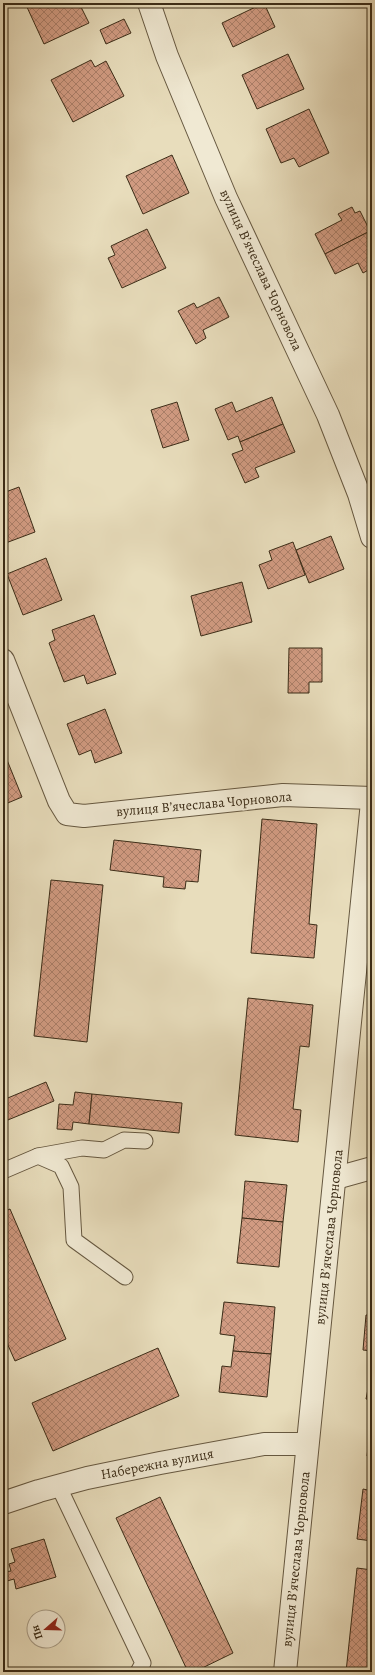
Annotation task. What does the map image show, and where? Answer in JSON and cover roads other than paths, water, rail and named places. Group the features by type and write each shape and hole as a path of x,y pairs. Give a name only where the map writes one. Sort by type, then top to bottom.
{"street":[{"name":"вулиця Вʼячеслава Чорновола","path":"149,3 167,56 226,198 328,415 359,494 372,537"},
{"name":"вулиця Вʼячеслава Чорновола","path":"3,660 59,801 67,814 84,816 284,795 372,798"},
{"name":"вулиця Вʼячеслава Чорновола","path":"285,1672 307,1444 368,883 372,802"},
{"path":"336,1178 372,1168"},
{"name":"Набережна вулиця","path":"5,1496 93,1476 264,1444 307,1444"}],"lane":[{"path":"3,1171 38,1156 82,1148 104,1150 124,1140 145,1141"},
{"path":"38,1156 61,1166 71,1187 74,1240 125,1277"},
{"path":"58,1485 143,1663 138,1672"}]}
